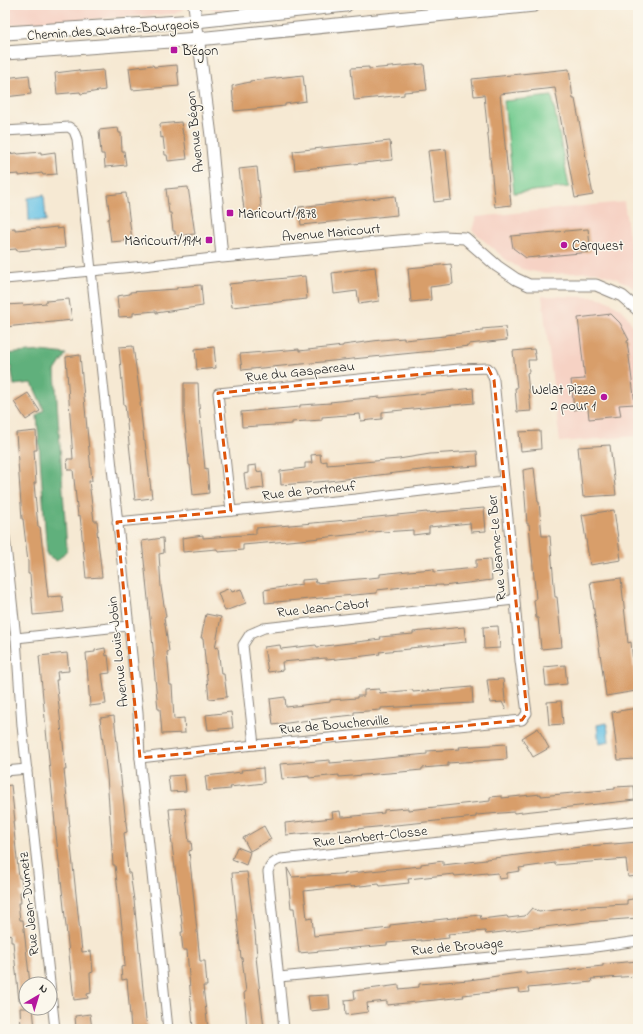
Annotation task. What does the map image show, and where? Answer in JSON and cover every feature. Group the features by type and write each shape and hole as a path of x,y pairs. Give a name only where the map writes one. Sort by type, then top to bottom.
{"main road":[{"name":"Chemin des Quatre-Bourgeois","path":"5,33 196,21 346,5"},
{"name":"Chemin des Quatre-Bourgeois","path":"5,53 198,39 534,5"}],"street":[{"name":"Avenue Bégon","path":"194,5 210,129 222,257"},
{"name":"Avenue Louis-Jobin","path":"5,131 69,127 74,131 77,139 138,712 140,758 168,1029"},
{"name":"Avenue Maricourt","path":"5,279 91,272 222,257 443,237 465,238 497,266 516,279 529,285 596,285 622,296 638,310"},
{"name":"Rue du Gaspareau","path":"231,512 218,393 483,368 488,368 492,372 494,380"},
{"name":"Rue Jeanne-Le Ber","path":"494,380 509,529 520,661 527,713"},
{"name":"Rue de Portneuf","path":"117,522 231,512 504,482"},
{"name":"Rue Jean-Dumetz","path":"5,537 16,638 22,726 55,1029"},
{"name":"Rue Jean-Cabot","path":"254,745 242,645 250,634 264,628 514,600"},
{"path":"16,638 128,626"},
{"name":"Rue de Boucherville","path":"140,758 254,745 522,720 527,713"},
{"path":"5,771 27,769"},
{"name":"Rue Lambert-Closse","path":"284,1029 268,872 270,865 275,861 289,858 638,822"},
{"name":"Rue de Brouage","path":"279,978 588,948 638,941"}],"highlighted area":[{"path":"488,368 494,380 527,713 522,720 140,758 117,522 231,511 218,393"}],"shaded area":[{"path":"5,5 184,5 182,10 175,14 5,25"},
{"path":"208,5 261,5 216,10 212,9"},
{"path":"624,202 630,242 638,256 638,292 628,284 596,272 546,274 521,269 505,259 472,230 476,217"},
{"path":"542,296 594,297 604,299 620,308 627,316 633,326 638,344 638,436 560,442"}],"green space":[{"path":"552,96 569,187 514,193 504,101"},
{"path":"41,351 66,354 55,371 67,550 57,561 47,555 37,415 44,410 32,383 14,385 11,366 5,367 5,354"}],"water":[{"path":"44,195 46,221 29,221 28,198"},
{"path":"607,723 609,742 599,744 597,725"}],"building":[{"path":"424,64 427,90 404,92 404,95 354,100 351,68 369,67 369,69"},
{"path":"153,65 154,67 177,65 179,86 132,90 129,68"},
{"path":"569,69 573,99 575,99 593,195 575,198 555,88 500,94 511,205 495,207 484,95 474,96 472,79"},
{"path":"79,70 79,72 103,70 105,90 81,94 80,92 57,94 55,73"},
{"path":"29,75 31,94 5,97 5,78"},
{"path":"303,75 306,101 285,104 285,106 234,111 232,86 250,81"},
{"path":"181,122 187,159 168,161 167,155 165,155 163,137 161,138 160,124"},
{"path":"118,128 119,133 121,133 122,151 124,151 126,165 105,167 104,154 101,154 99,130"},
{"path":"390,141 392,160 295,170 293,151"},
{"path":"446,149 451,200 434,202 428,151"},
{"path":"41,152 41,154 55,152 57,174 43,175 42,173 19,176 19,174 5,175 5,154"},
{"path":"257,167 262,216 245,218 239,169"},
{"path":"188,187 195,234 175,236 171,213 169,213 166,189"},
{"path":"126,193 132,240 111,242 107,195"},
{"path":"395,196 397,215 301,225 299,207"},
{"path":"57,227 57,229 63,228 65,248 17,251 16,249 5,250 5,229 15,228 15,230"},
{"path":"588,229 591,252 526,258 513,248 511,236"},
{"path":"451,264 453,284 430,287 431,300 411,302 408,268"},
{"path":"375,267 379,301 359,304 357,291 334,294 332,273"},
{"path":"305,276 307,299 232,307 229,284"},
{"path":"201,285 203,306 156,313 156,311 133,313 133,316 119,317 117,296 130,294 130,292 177,289 177,287"},
{"path":"69,299 72,320 5,327 5,305 46,303 46,301"},
{"path":"611,314 620,323 629,340 627,341 635,404 619,405 621,416 589,419 588,408 574,410 571,380 585,379 578,318"},
{"path":"505,327 507,340 469,344 469,346 433,351 242,370 240,354 299,349 299,351 381,340 404,338 404,340 445,336 482,331 482,329"},
{"path":"133,346 152,498 135,500 119,347"},
{"path":"214,347 216,368 197,370 195,349"},
{"path":"534,349 536,360 528,360 529,372 527,373 531,411 517,412 515,388 517,388 513,351"},
{"path":"80,355 92,481 89,481 94,521 97,521 102,577 86,578 80,515 78,516 73,470 68,470 67,459 73,459 66,357"},
{"path":"184,383 198,383 205,469 207,468 209,493 193,495 184,413"},
{"path":"473,388 474,403 382,412 382,419 361,421 360,414 322,417 322,420 292,422 292,424 242,427 241,412"},
{"path":"28,393 40,411 26,420 14,402"},
{"path":"36,431 37,450 34,450 36,483 34,483 38,527 40,527 48,597 62,596 64,612 33,615 30,574 28,574 28,562 22,519 16,433"},
{"path":"540,431 541,449 521,451 519,432"},
{"path":"610,445 616,495 583,497 578,447"},
{"path":"477,451 478,466 429,469 281,485 280,471 305,468 305,463 312,463 311,455 320,454 321,462 327,461 327,465 399,459 430,454"},
{"path":"256,465 257,472 262,471 264,488 246,490 244,474 248,473 248,466"},
{"path":"534,468 542,536 550,536 555,597 557,597 562,647 541,649 538,618 536,618 534,600 536,599 529,524 527,524 523,470"},
{"path":"484,508 486,531 471,532 470,523 429,527 429,533 413,535 413,530 383,531 243,545 243,550 218,552 217,549 183,552 182,538 203,535 203,538 256,534 256,528"},
{"path":"614,510 621,560 590,565 582,515"},
{"path":"163,538 164,553 159,554 161,587 166,617 164,618 169,651 167,652 170,685 172,685 174,719 184,718 185,733 162,734 160,709 158,709 142,541"},
{"path":"490,559 492,580 443,586 412,586 377,590 377,593 265,603 264,590 302,584 302,580 315,579 316,583 380,577 380,574 408,571 434,569 434,572 476,568 476,560"},
{"path":"621,578 628,643 631,642 636,691 606,696 590,582"},
{"path":"230,588 232,592 241,589 246,603 225,611 218,593"},
{"path":"206,614 221,617 215,648 218,647 221,674 224,674 227,697 209,699 203,638 201,638"},
{"path":"498,626 500,648 484,649 483,627"},
{"path":"464,627 466,642 379,652 380,654 348,658 326,660 326,658 282,662 283,670 268,672 264,647 280,645 281,649 316,645 317,647 381,639 380,637 413,634 413,632"},
{"path":"105,648 106,656 108,655 110,673 102,674 106,704 90,706 86,653 95,652 95,650"},
{"path":"67,653 69,671 57,672 58,680 56,680 66,770 64,770 69,827 82,952 91,951 93,972 90,973 91,993 87,994 88,998 74,1000 39,656"},
{"path":"565,665 567,684 546,686 544,667"},
{"path":"503,679 506,710 502,702 490,703 487,680"},
{"path":"472,687 473,703 381,708 381,710 354,712 354,715 273,725 270,699 285,697 286,707 330,702 330,700 357,698 357,696 364,696 364,690 379,689 380,693"},
{"path":"561,701 563,724 549,725 547,702"},
{"path":"638,708 638,759 618,760 612,712"},
{"path":"231,712 233,728 208,730 206,715"},
{"path":"114,716 127,832 124,833 128,873 130,873 134,900 147,1029 131,1029 127,979 122,980 121,967 125,966 123,936 115,865 113,865 107,776 100,718"},
{"path":"538,728 549,748 533,757 522,738"},
{"path":"506,744 507,759 448,763 448,766 422,768 422,770 401,772 339,777 339,775 309,778 309,776 282,779 280,764 330,760 330,763 367,760 427,754 427,751 460,749 459,747"},
{"path":"263,768 264,783 230,787 231,789 207,791 205,776"},
{"path":"184,775 186,791 170,792 168,776"},
{"path":"11,785 19,878 21,878 23,892 20,892 21,903 18,903 20,920 23,920 29,976 18,976 18,991 13,942 11,942 11,934 8,935 5,897 5,786"},
{"path":"634,786 635,800 286,835 285,823 333,818 332,812 340,811 341,817 345,817 384,813 384,810 408,808 408,810 490,801 490,797 502,796 502,798 541,794 541,796"},
{"path":"185,808 189,842 191,841 192,850 189,851 200,961 205,961 207,986 203,986 208,1029 193,1029 187,950 183,950 181,932 183,932 171,837 169,809"},
{"path":"264,826 271,839 250,851 243,838"},
{"path":"638,842 638,876 628,877 626,859 555,865 555,863 519,868 520,871 507,873 507,878 499,879 498,873 455,876 454,874 408,879 409,883 380,886 379,884 350,886 304,891 307,919 312,918 314,936 390,928 390,925 480,915 481,919 507,916 508,918 525,916 532,908 539,912 590,906 627,904 627,900 638,898 638,918 586,922 486,934 485,931 448,934 449,938 299,953 294,908 291,908 287,868 292,877 340,874 421,866 421,864 443,861 443,865 588,846"},
{"path":"237,847 250,852 246,865 232,859"},
{"path":"247,872 255,934 264,1029 247,1029 244,992 246,992 232,873"},
{"path":"638,961 638,976 591,979 592,982 528,988 529,992 520,993 519,989 463,995 464,997 387,1005 387,1001 367,1003 368,1012 346,1015 345,1000 355,999 354,991 399,985 399,989 419,987 419,984 469,980 526,972 526,974 603,966 603,964"},
{"path":"329,995 330,1009 310,1011 308,996"},
{"path":"90,1014 92,1029 76,1029 75,1016"},
{"path":"20,1016 34,1016 35,1029 21,1029"}],"place":[{"name":"Bégon","path":"174,50"},
{"name":"Maricourt/1878","path":"230,213"},
{"name":"Maricourt/1914","path":"209,240"},
{"name":"Carquest","path":"564,245"},
{"name":"Welat Pizza 2 pour 1","path":"604,397"}]}
